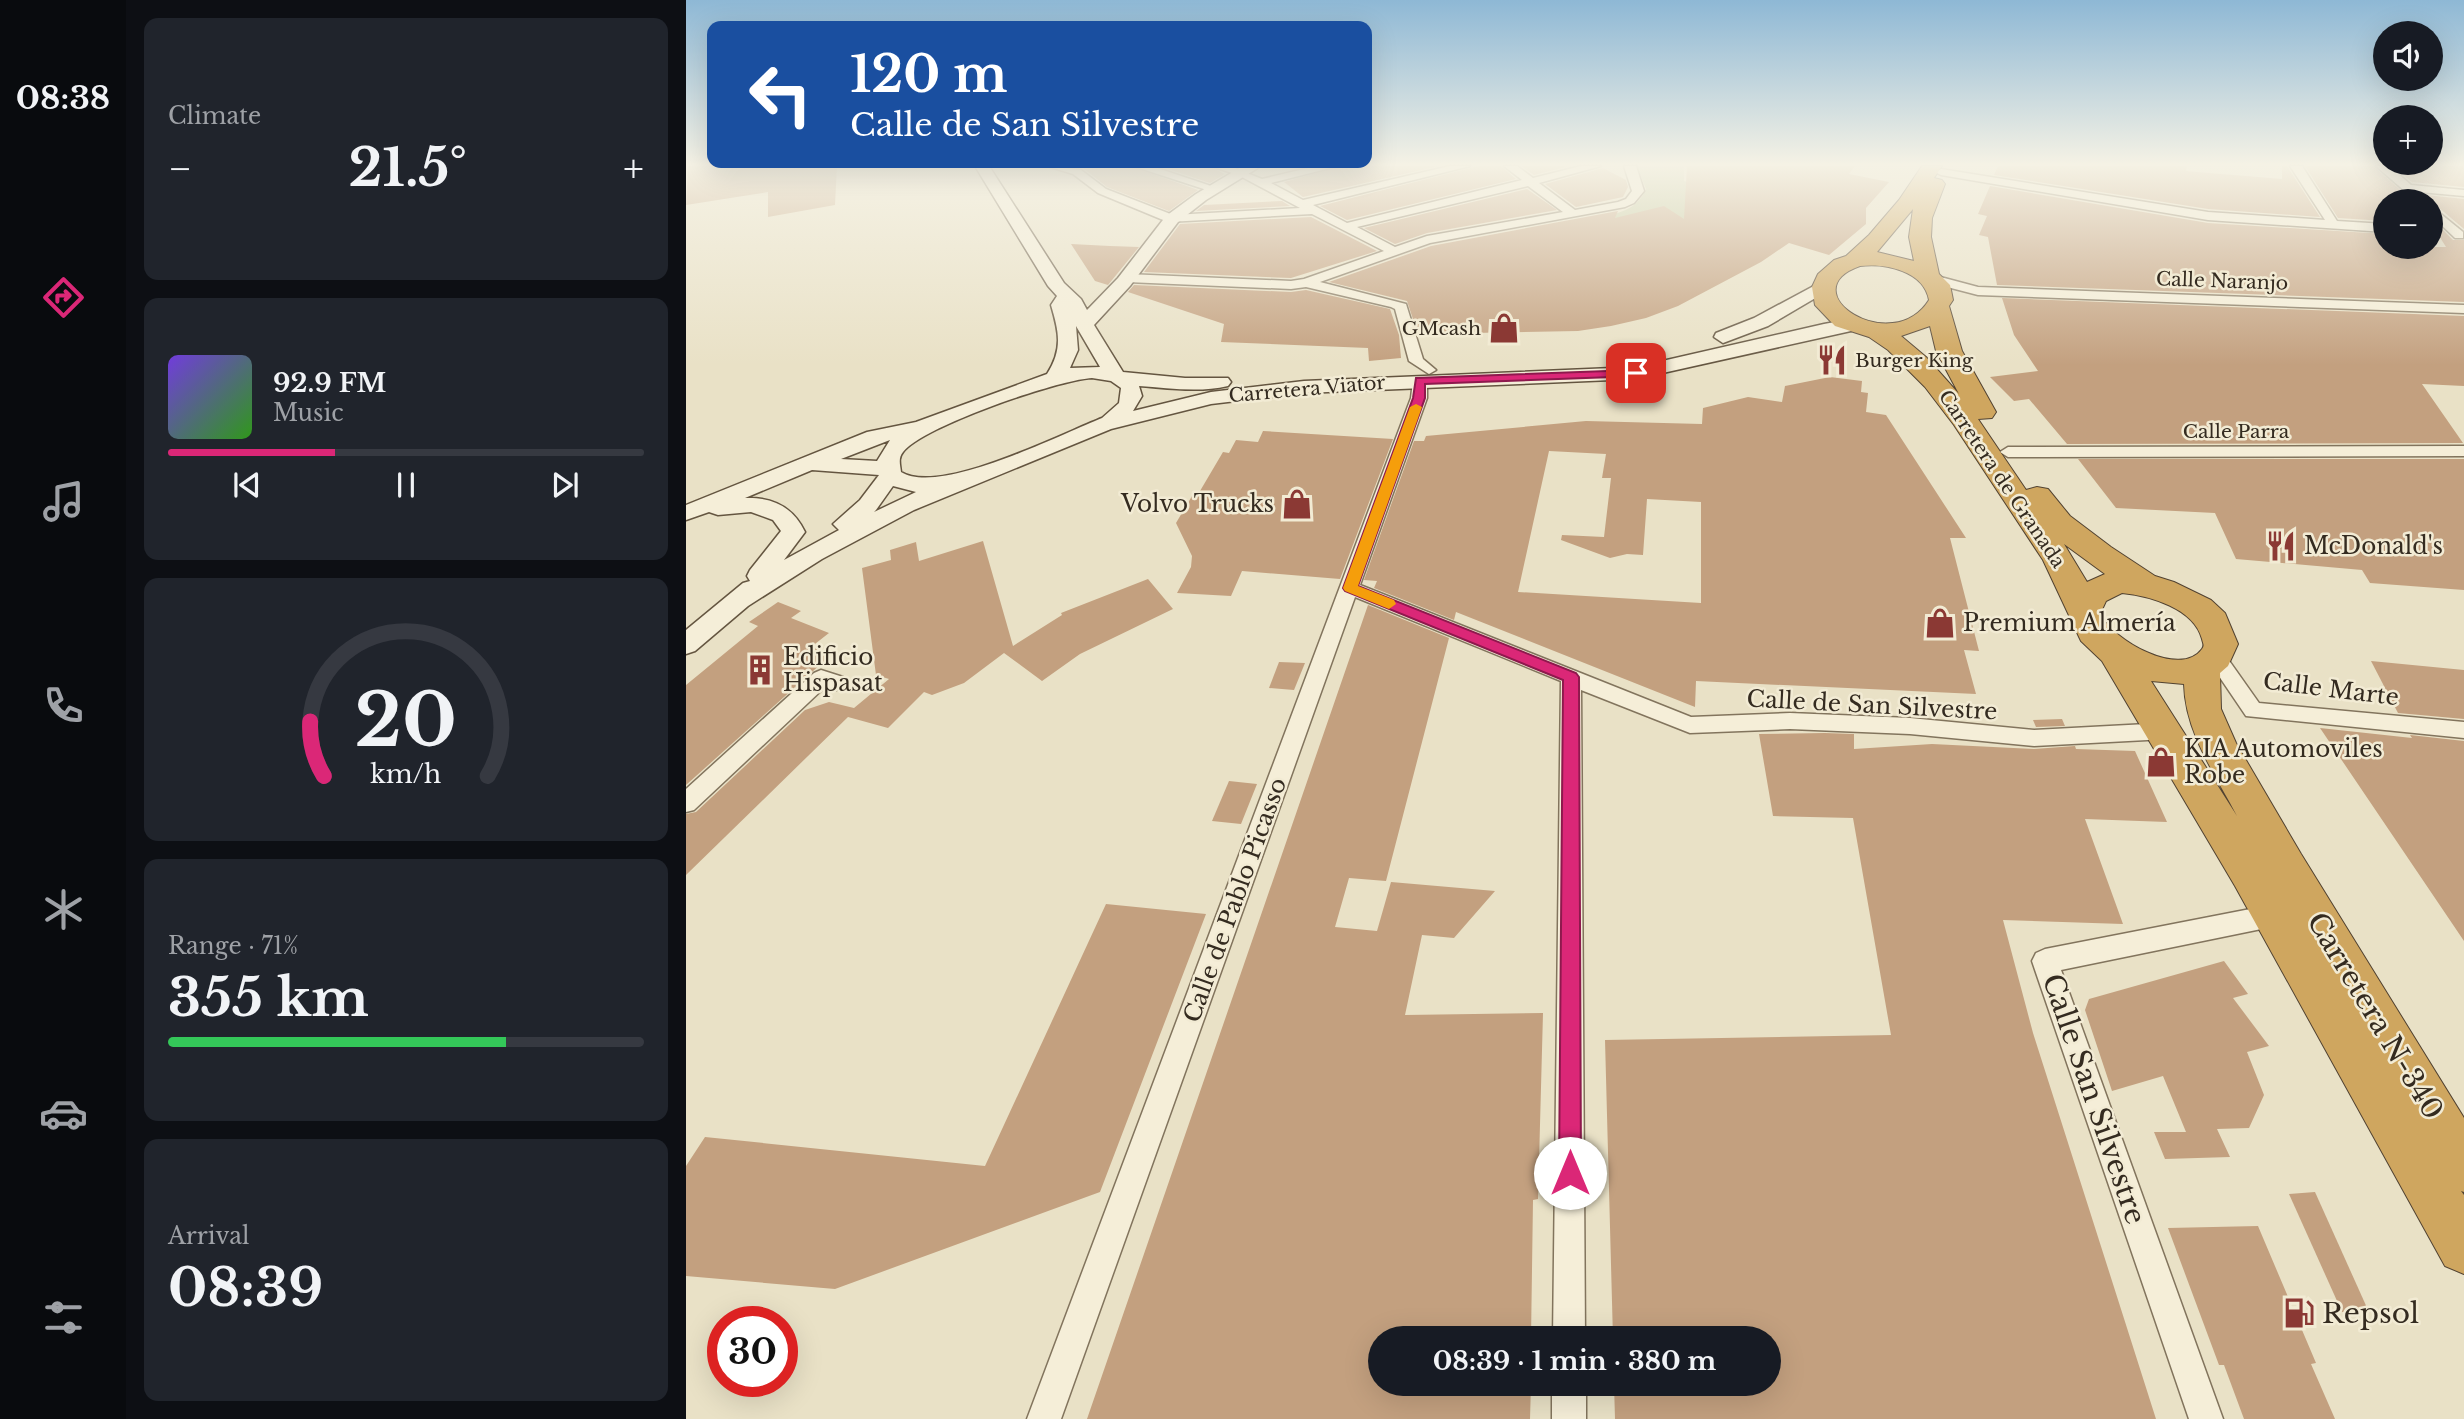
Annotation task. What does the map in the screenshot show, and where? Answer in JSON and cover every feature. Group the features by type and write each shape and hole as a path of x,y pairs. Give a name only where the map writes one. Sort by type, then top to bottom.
{"highway":[{"path":"1854,261 1886,259 1910,264 1935,290 1934,314 1920,325 1898,329 1863,327 1828,310 1823,298 1823,286 1829,275 1854,261 1884,232"},
{"name":"Carretera de Granada","path":"1922,232 1949,351 1968,391 2045,508 2091,550 2143,583"},
{"name":"Carretera de Granada","path":"1863,327 1899,344 1914,357 1967,424 2065,570 2085,612"},
{"path":"2292,909 2166,731 2115,653 2090,629 2085,612 2086,604 2093,593 2102,587 2121,582 2143,583 2168,590 2194,603 2212,620 2221,644 2209,662 2203,709 2292,909 2464,1247"},
{"path":"2115,653 2144,666 2169,671 2209,662"},
{"name":"Carretera N-340","path":"2292,909 2446,1107 2464,1166"}],"main road":[{"path":"1023,232 1056,286 1078,290 1125,280"},
{"path":"1041,232 1071,285 1078,290"},
{"path":"1084,324 1125,280 1162,232"},
{"name":"Carretera Viator","path":"1097,428 1211,398 1424,375 1632,361 1741,331 1784,310 1823,286"},
{"path":"739,600 849,533 906,505 1097,428 1119,416 1131,402 1133,388 1119,376 1084,324 1075,303 1078,290"},
{"path":"1054,378 1070,351 1069,334 1060,305 1078,290"},
{"name":"Carretera Viator","path":"934,423 1054,378 1079,373 1185,384 1424,375 1636,373 1686,363 1794,334 1863,327"},
{"path":"686,644 804,549 849,521 868,505 889,472 888,458 899,442 934,423"},
{"path":"686,514 876,437 934,423"},
{"path":"741,490 818,466 845,464 889,472 903,483 927,486 971,478"},
{"path":"686,514 730,505 761,506 779,511 790,520 793,533 739,600"}],"street":[{"path":"1359,232 1392,251"},
{"path":"1125,280 1291,285 1306,283 1427,240 1471,232"},
{"path":"2443,233 2462,235"},
{"path":"1306,283 1401,307 1416,361 1424,375"},
{"name":"Calle Naranjo","path":"1935,290 2464,309"},
{"name":"Calle Naranjo","path":"1935,290 1978,291"},
{"name":"Calle de Pablo Picasso","path":"1044,1419 1350,588 1419,398 1424,375"},
{"name":"Calle Parra","path":"2008,452 2464,452"},
{"name":"Calle de San Silvestre","path":"1350,588 1690,725 1790,721 1910,726 2034,738 2166,731"},
{"name":"Calle Marte","path":"2209,662 2253,710 2464,730"},
{"path":"1569,1326 1571,677"},
{"path":"686,803 821,678 836,682"},
{"name":"Calle San Silvestre","path":"2206,1419 2045,961 2292,909"},
{"path":"1569,1396 1569,1419"}],"building":[{"path":"1174,232 1341,232 1377,251 1291,278 1144,272"},
{"path":"1372,232 1431,232 1427,233 1395,244"},
{"path":"1505,232 1856,232 1829,255 1789,243 1761,262 1678,306 1646,318 1578,331 1418,334 1407,301 1329,282 1431,246"},
{"path":"1980,232 2356,232 2373,233 2373,259 2443,259 2443,247 2446,247 2443,232 2445,232 2453,240 2464,240 2464,302 1997,285 1988,237 1979,235"},
{"path":"1071,244 1139,247 1108,285 1095,281"},
{"path":"1134,285 1291,292 1306,290 1390,309 1399,335 1401,358 1369,361 1368,348 1221,342 1224,324 1128,292"},
{"path":"2002,298 2464,316 2464,386 2422,384 2463,443 2067,444 2029,399 2014,401 1990,377 2038,371 2014,335"},
{"path":"1830,377 1862,381 1861,392 1868,393 1866,412 1886,415 1966,538 1950,538 1979,651 1964,650 1976,694 1696,681 1695,707 1456,612 1454,620 1374,588 1377,581 1364,580 1414,441 1424,441 1426,436 1586,421 1702,424 1703,408 1748,397 1782,402 1785,386","holes":["1549,451 1606,454 1602,478 1611,478 1604,537 1562,535 1561,540 1610,558 1627,554 1643,555 1647,499 1701,502 1701,603 1518,592"]},
{"path":"1263,431 1393,439 1340,579 1242,571 1231,596 1177,593 1191,567 1192,556 1176,523 1195,491 1200,491 1223,452 1229,453 1236,440 1258,442"},
{"path":"2078,459 2464,459 2464,590 2370,583 2362,570 2236,559 2215,513 2116,508"},
{"path":"983,541 1013,646 1062,615 1061,613 1148,579 1173,609 1080,654 1042,681 1004,653 964,683 932,695 924,692 888,728 848,717 686,875 686,814 696,812 805,710 829,702 854,708 889,679 876,675 862,568 891,560 890,550 916,542 919,561"},
{"name":"Edificio Hispasat","path":"778,602 801,611 791,618 829,633 811,647 832,654 686,785 686,685 758,626 749,622"},
{"path":"1368,605 1449,638 1386,881 1349,878 1335,927 1377,931 1391,882 1495,891 1454,938 1422,935 1405,1015 1543,1013 1538,1199 1533,1200 1531,1326 1368,1326 1368,1396 1531,1396 1530,1419 1087,1419"},
{"path":"2371,661 2464,670 2464,719 2398,713"},
{"path":"1279,662 1305,663 1294,690 1269,688"},
{"path":"2062,719 2065,726 2036,727 2033,720"},
{"path":"2320,728 2464,741 2464,941"},
{"path":"1759,734 1854,734 1854,749 1932,744 2034,749 2075,746 2076,749 2135,751 2167,822 2085,819 2123,924 2003,920 2033,1033 2156,1419 1615,1419 1614,1396 1781,1396 1781,1326 1613,1326 1605,1040 1891,1035 1853,818 1773,816"},
{"path":"1229,781 1257,784 1241,824 1212,821"},
{"path":"1106,904 1206,914 1100,1192 835,1289 686,1276 686,1166 705,1137 985,1166"},
{"path":"2224,961 2248,994 2233,998 2269,1046 2247,1052 2264,1095 2249,1128 2217,1129 2230,1157 2165,1159 2154,1132 2186,1132 2163,1076 2112,1091 2085,1010 2089,999"},
{"path":"2315,1192 2368,1310 2342,1312 2289,1194"},
{"path":"2258,1226 2316,1363 2311,1364 2335,1419 2244,1419 2224,1365 2219,1365 2168,1228"}],"slow traffic":[{"path":"1389,604 1350,588 1416,407"}],"place":[{"name":"GMcash","path":"1504,328"},
{"name":"Burger King","path":"1832,360"},
{"name":"Volvo Trucks","path":"1297,504"},
{"name":"McDonald's","path":"2281,546"},
{"name":"Premium Almería","path":"1940,623"},
{"name":"Edificio Hispasat","path":"760,670"},
{"name":"KIA Automoviles Robe","path":"2161,762"},
{"name":"Repsol","path":"2299,1313"}],"route":[{"path":"1570,1173 1571,677 1350,588 1419,398 1420,381 1636,373"}]}
